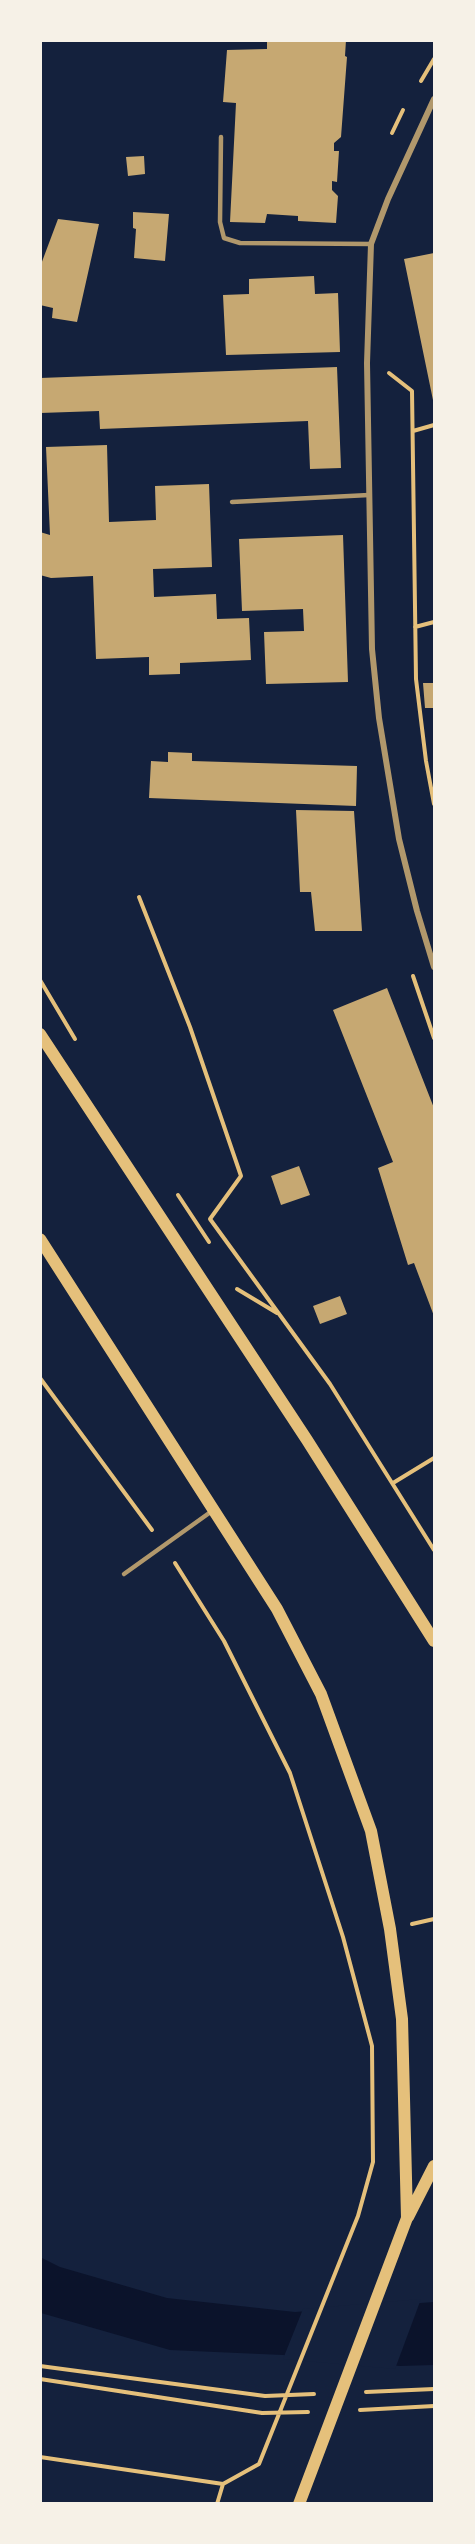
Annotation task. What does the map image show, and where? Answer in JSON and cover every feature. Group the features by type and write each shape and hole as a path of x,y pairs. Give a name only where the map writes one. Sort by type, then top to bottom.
{"main road":[{"path":"40,1034 307,1440 435,1641"},
{"path":"40,1239 277,1609 321,1695 370,1831 392,1939 402,2019 407,2218"},
{"path":"299,2504 407,2218 435,2166"}],"street":[{"path":"435,99 388,199 371,244 367,363 372,649 379,718 399,839 417,911 435,967"}],"lane":[{"path":"221,137 220,222 224,238 240,243 371,244"},
{"path":"232,502 369,495"},
{"path":"124,1574 214,1509"}],"path":[{"path":"384,369 412,390 416,679 426,761 435,804"},
{"path":"412,431 435,425"},
{"path":"415,627 435,622"},
{"path":"139,897 190,1027 241,1176 210,1219 330,1384 435,1550"},
{"path":"40,980 81,1047"},
{"path":"175,1191 210,1245"},
{"path":"231,1280 237,1288 279,1314"},
{"path":"40,1378 164,1546 224,1641 290,1773 343,1936 372,2046 373,2162 358,2216 260,2464 223,2484 40,2457"},
{"path":"393,1483 434,1458"},
{"path":"409,1925 435,1919"},
{"path":"40,2366 265,2396 321,2394"},
{"path":"40,2379 262,2413 317,2411"},
{"path":"355,2392 435,2389"},
{"path":"350,2410 435,2406"},
{"path":"217,2504 223,2484"}],"water":[{"path":"40,2257 60,2267 167,2298 295,2312 434,2302 434,2365 400,2366 283,2355 170,2350 41,2313"}],"pier":[{"path":"421,2299 395,2369 283,2359 303,2309"}],"building":[{"path":"267,40 346,40 345,56 347,57 341,137 334,143 334,151 339,151 337,182 332,181 332,190 338,196 336,223 298,221 298,216 267,214 265,223 230,222 236,103 223,102 227,50 267,49"},
{"path":"144,156 145,174 128,176 126,157"},
{"path":"133,212 169,214 165,261 134,258 136,229 133,228"},
{"path":"58,219 99,224 77,322 52,318 53,308 40,305 40,267"},
{"path":"434,253 434,405 404,259"},
{"path":"314,276 315,294 338,293 340,352 226,355 223,295 249,294 249,279"},
{"path":"337,367 341,468 310,469 308,421 100,429 99,411 40,413 40,378"},
{"path":"107,445 109,522 156,520 155,486 209,484 212,567 153,569 154,597 216,594 217,619 249,618 251,660 180,663 180,674 149,675 149,657 96,659 93,576 51,578 40,575 40,532 50,535 46,447"},
{"path":"343,535 348,682 266,684 264,632 304,631 303,609 242,611 239,539"},
{"path":"423,683 434,683 434,708 425,708"},
{"path":"168,752 192,753 192,761 357,766 356,806 149,798 151,761 168,762"},
{"path":"296,810 354,811 362,931 315,931 311,892 300,892"},
{"path":"387,988 434,1108 434,1316 414,1263 408,1265 378,1168 393,1162 333,1010"},
{"path":"299,1166 310,1195 281,1205 271,1176"},
{"path":"340,1296 347,1314 320,1324 313,1306"}]}
